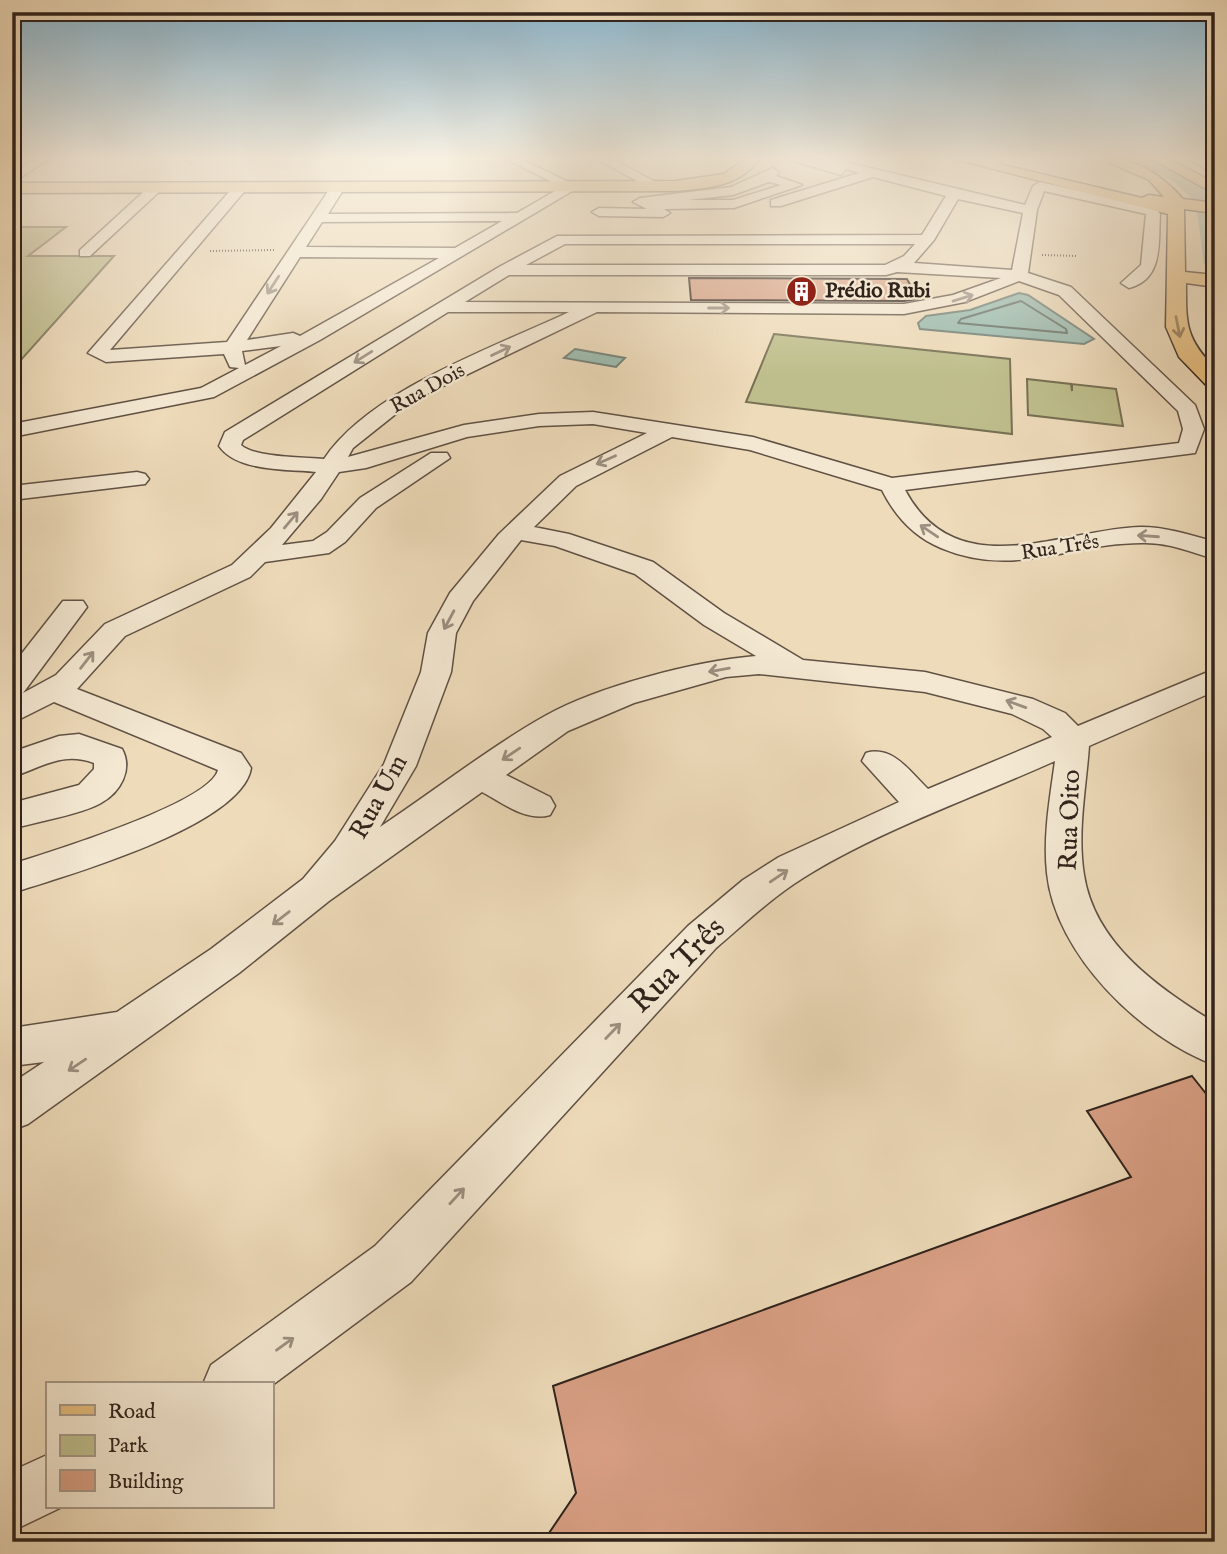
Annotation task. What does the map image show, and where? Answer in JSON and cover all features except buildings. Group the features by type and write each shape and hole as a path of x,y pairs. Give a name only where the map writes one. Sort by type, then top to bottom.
{"main road":[{"path":"1177,232 1181,281 1176,327 1182,344 1215,381"},
{"path":"1181,281 1215,281"},
{"path":"1181,281 1215,289"}],"street":[{"path":"86,253 109,232"},
{"path":"202,232 97,351 106,356 233,348 314,336"},
{"path":"241,376 233,348 308,232"},
{"path":"12,431 196,396 241,376 314,336 494,232"},
{"path":"572,232 505,270 437,300 391,340 233,437 230,446 237,454 271,461 330,466 377,458 454,433 539,420 593,418 753,444 891,485 1199,437"},
{"path":"898,267 919,254 930,232"},
{"path":"1019,276 1026,232"},
{"path":"1120,267 1128,290 1146,272 1149,265 1152,232"},
{"path":"562,239 925,240"},
{"path":"295,251 458,253"},
{"path":"505,270 872,271 898,267 1019,276 1049,283 1065,291 1188,409 1199,437 1215,451"},
{"path":"393,290 437,300 594,307 674,270"},
{"name":"Rua Dois","path":"12,713 54,691 80,669 115,629 224,581 259,555 313,494 345,444 405,397 594,307 904,309 969,297 1019,276"},
{"path":"391,340 415,345"},
{"name":"Rua Um","path":"12,1108 129,1030 225,961 316,890 348,851 400,766 436,672 442,633 460,598 515,532 568,481 668,431"},
{"path":"259,555 320,548 336,537 368,503 439,458"},
{"path":"12,493 137,479"},
{"name":"Rua Três","path":"891,485 901,506 930,533 970,552 993,557 1034,554 1142,535 1173,538 1215,551"},
{"path":"515,532 560,539 644,568 714,619 798,668"},
{"path":"12,687 74,607"},
{"path":"316,890 557,723 623,696 724,668 759,665 925,682 996,697 1054,721 1074,740"},
{"name":"Rua Três","path":"233,1382 393,1264 702,937 757,891 792,867 923,805 1213,683"},
{"path":"12,878 170,821 222,791 232,781 235,768 229,761 54,691"},
{"name":"Rua Oito","path":"1074,740 1065,849 1068,889 1089,937 1117,976 1149,1005 1215,1046"},
{"path":"12,765 60,747 79,744 110,757 111,773 90,794 12,816"},
{"path":"878,761 923,805"},
{"path":"479,775 538,806"},
{"path":"12,1047 129,1030"},
{"path":"12,1502 46,1485"}],"path":[{"path":"185,251 295,251"},
{"path":"1042,256 1077,257"}],"green space":[{"path":"12,232 60,232 28,256 114,256 12,370"},
{"path":"774,334 1010,359 1012,434 746,402"},
{"path":"1027,379 1071,384 1072,391 1072,384 1116,389 1123,426 1028,415"}],"water":[{"path":"1019,293 1028,295 1094,339 1084,344 920,329 918,323 926,316 970,310"},
{"path":"575,349 625,358 616,367 564,358"}],"waterway":[{"path":"1210,232 1215,264"}],"place":[{"name":"Prédio Rubi","path":"802,291"}]}
